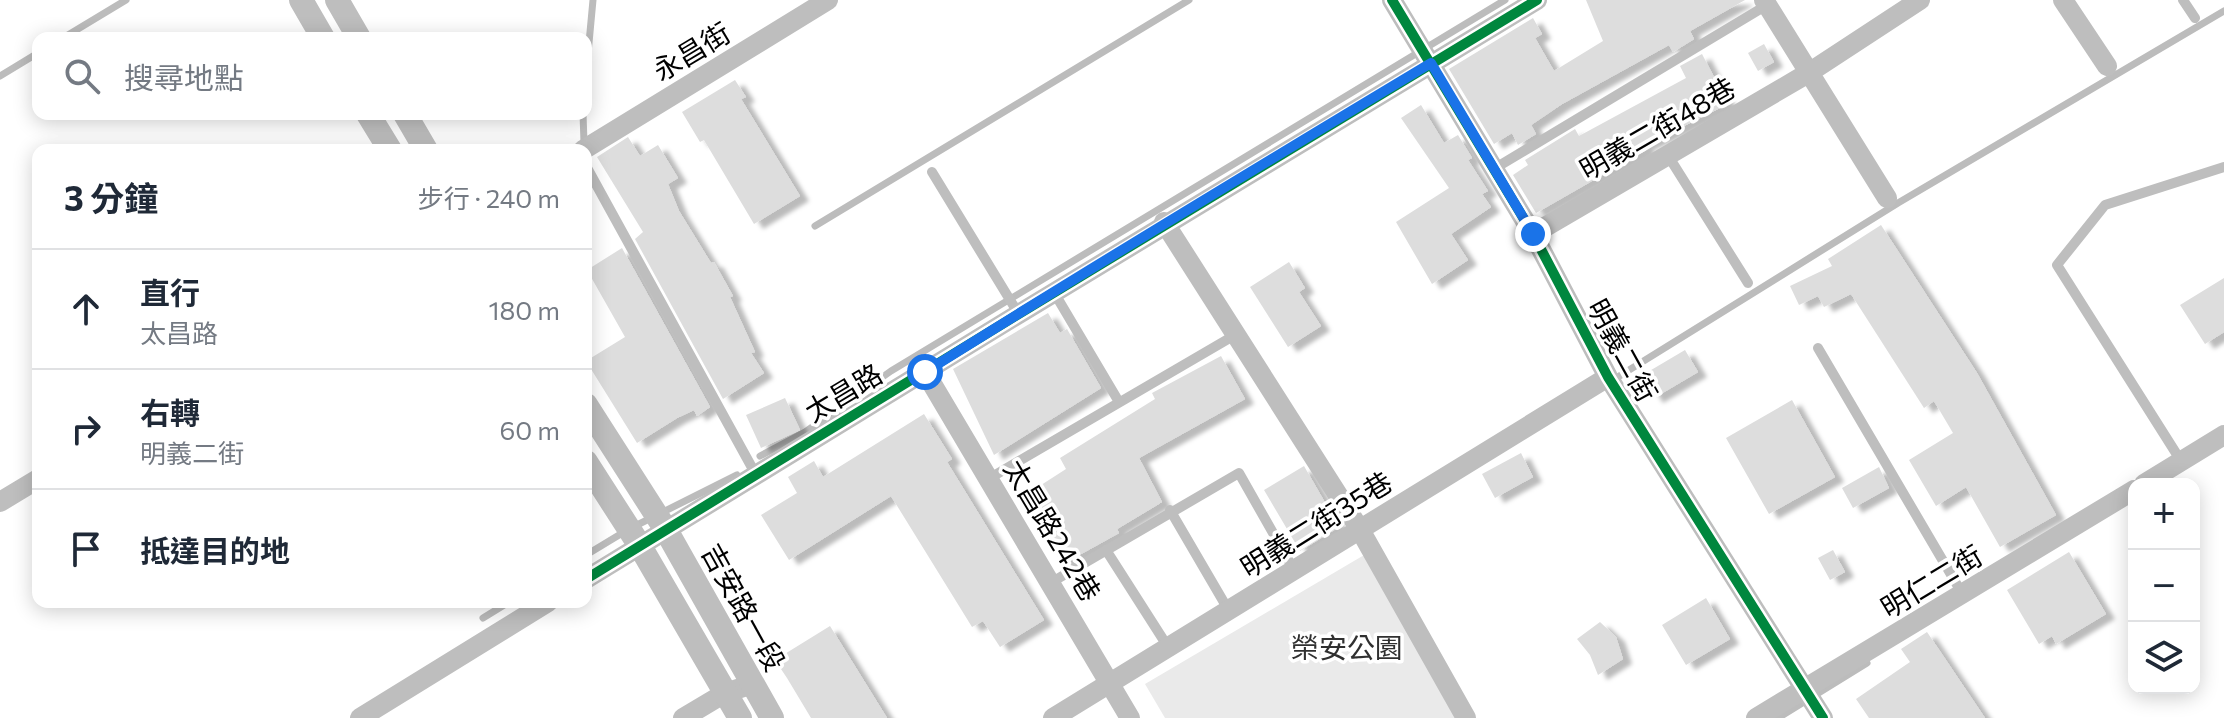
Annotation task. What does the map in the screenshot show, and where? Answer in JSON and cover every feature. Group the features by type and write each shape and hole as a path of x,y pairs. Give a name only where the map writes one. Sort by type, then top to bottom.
{"street":[{"path":"301,0 320,32"},
{"path":"337,0 356,32"},
{"name":"永昌街","path":"592,144 828,0"},
{"name":"明義二街","path":"1392,0 1533,234 1608,377 1823,718"},
{"name":"太昌路","path":"592,575 1018,313 1055,294 1164,222 1537,0"},
{"name":"明義二街48巷","path":"1533,234 1810,72 1920,0"},
{"path":"2063,0 2107,66"},
{"path":"1765,2 1887,198"},
{"path":"372,120 386,144"},
{"path":"408,120 422,144"},
{"path":"1164,222 1359,528 1466,718"},
{"name":"太昌路242巷","path":"925,372 1130,718"},
{"name":"明義二街35巷","path":"1053,718 1608,377"},
{"name":"吉安路一段","path":"592,414 666,530 772,718"},
{"path":"2154,478 2224,435"},
{"name":"吉安路一段","path":"592,471 640,546 740,718"},
{"path":"0,502 32,483"},
{"name":"明仁二街","path":"1756,718 2128,494"},
{"path":"360,718 538,608"},
{"path":"683,718 725,693 753,684"}],"lane":[{"path":"2183,0 2195,18"},
{"path":"1492,170 1765,2"},
{"path":"1667,154 1748,283"},
{"path":"2181,461 2057,265 2105,205 2224,167"},
{"path":"932,172 1018,313"},
{"path":"592,177 755,473"},
{"path":"1055,294 1119,402"},
{"path":"990,478 1235,335"},
{"path":"1818,348 1963,595"},
{"path":"1052,582 1170,510 1239,473 1294,570"},
{"path":"1170,510 1229,611"},
{"path":"1106,550 1168,647"}],"green space":[{"name":"榮安公園","path":"1376,548 1471,718 1165,718 1145,684"}],"building":[{"path":"1586,0 1745,0 1690,31 1694,39 1673,52 1669,45 1562,104 1531,125 1536,134 1518,145 1512,133 1494,144 1449,69 1533,18 1542,34 1535,38 1554,71 1603,41"},
{"path":"1764,44 1774,62 1758,71 1748,53"},
{"path":"1702,54 1728,104 1644,146 1646,150 1536,213 1513,175 1528,165 1525,160 1575,129 1579,136 1686,78 1680,66"},
{"path":"735,80 746,97 741,99 800,196 754,224 704,140 700,142 682,112"},
{"path":"1421,105 1444,143 1458,135 1472,158 1468,160 1488,191 1482,194 1491,207 1451,234 1468,260 1432,284 1396,222 1449,188 1401,118"},
{"path":"628,137 640,156 658,145 678,178 668,184 679,211 733,296 730,297 755,352 751,353 764,373 723,399 635,239 643,232 597,157"},
{"path":"1881,225 1977,373 2056,515 2000,547 1966,487 1936,506 1909,460 1953,433 1934,401 1924,408 1851,294 1824,307 1818,296 1799,305 1790,286 1832,266 1828,259"},
{"path":"622,248 710,407 697,416 694,410 677,418 637,443 592,371 592,357 625,337 592,279 592,267"},
{"path":"1289,262 1305,288 1299,292 1321,326 1288,347 1250,287"},
{"path":"2224,278 2224,332 2205,344 2180,305"},
{"path":"1048,313 1060,333 1067,329 1101,388 994,455 953,369"},
{"path":"1685,350 1698,372 1654,398 1641,376"},
{"path":"1221,356 1245,399 1139,458 1162,502 1117,529 1119,533 1063,564 1037,527 1042,524 1024,496 1066,469 1060,458 1155,399 1152,393"},
{"path":"785,398 800,430 761,448 746,415"},
{"path":"1792,400 1835,477 1769,514 1726,438"},
{"path":"924,414 952,459 947,462 1044,620 1000,647 983,621 972,627 891,496 789,560 761,515 797,493 788,477 814,461 823,477"},
{"path":"1521,453 1533,477 1495,498 1482,474"},
{"path":"1304,466 1339,527 1300,551 1264,490"},
{"path":"1879,467 1889,488 1853,508 1842,488"},
{"path":"1833,550 1845,572 1830,580 1818,558"},
{"path":"2069,552 2106,614 2056,644 2052,636 2039,644 2007,590"},
{"path":"1706,598 1730,639 1686,665 1662,625"},
{"path":"1600,622 1616,637 1623,659 1598,675 1590,655 1577,639"},
{"path":"830,626 887,718 811,718 775,660"},
{"path":"1927,632 1985,718 1869,718 1856,699 1910,662 1901,649"}],"waterway":[{"path":"73,32 126,0"},
{"path":"590,32 593,0"},
{"path":"815,226 1189,0"},
{"path":"760,456 805,432 891,371 1505,0"},
{"path":"1613,380 1898,203 2224,11"},
{"path":"0,76 32,57"},
{"path":"583,120 584,142"},
{"path":"592,551 629,529 737,475"},
{"path":"483,618 499,608"},
{"path":"1778,718 1867,663"}],"cycle path":[{"path":"1392,0 1533,234 1608,377 1823,718"},
{"path":"592,575 1537,0"}],"route":[{"path":"925,372 1018,313 1055,294 1164,222 1431,63 1492,170 1533,234"}]}
